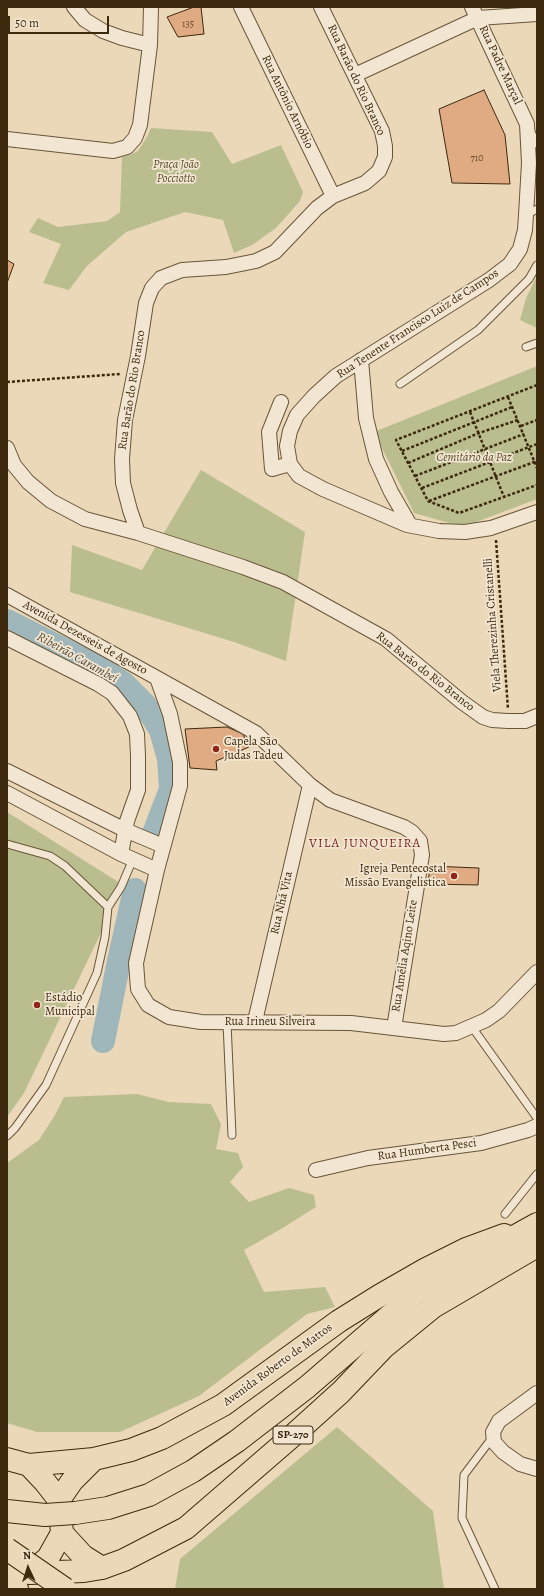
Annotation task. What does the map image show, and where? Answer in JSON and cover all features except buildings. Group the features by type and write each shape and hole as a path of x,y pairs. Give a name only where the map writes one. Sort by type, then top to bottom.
{"main road":[{"name":"Avenida Roberto de Mattos","path":"7,1459 28,1465 94,1459 131,1450 162,1438 223,1405 339,1321 426,1269 466,1249 537,1224"},
{"path":"7,1511 45,1515 67,1507 108,1508 149,1495 193,1470 237,1441 301,1392 417,1292 537,1224"},
{"name":"SP-270","path":"7,1571 24,1581 102,1568 124,1560 186,1528 335,1397 384,1347 427,1312 537,1246"},
{"path":"7,1583 24,1581 48,1558 62,1533 72,1481 94,1459"},
{"path":"28,1465 67,1507"},
{"path":"62,1533 83,1556 102,1568"},
{"path":"7,1549 65,1589"}],"street":[{"path":"74,7 85,20 103,31 122,38 150,45"},
{"path":"7,140 113,151 127,147 135,138 140,125 150,45 151,7"},
{"name":"Rua Antônio Arnóbio","path":"241,7 333,196"},
{"name":"Rua Barão do Rio Branco","path":"321,7 382,131 385,146 385,157 379,170 365,183 333,196 317,208 275,252 256,261 226,267 182,270 161,278 152,288 146,303 135,373 125,420 122,459 123,483 130,510 138,532 242,566 283,582 386,639 462,702 483,717 492,720 525,721 537,716"},
{"path":"355,75 475,12 537,14"},
{"name":"Rua Padre Marçal","path":"475,12 527,124"},
{"name":"Rua Tenente Francisco Luiz de Campos","path":"290,464 288,446 290,431 297,415 314,396 336,376 489,280 510,264 520,249 532,212 527,124"},
{"path":"361,360 366,418 376,459 391,492 410,525"},
{"path":"281,402 269,432 272,469 290,464 298,476 323,489 410,525 439,532 465,532 495,526 537,512"},
{"path":"7,448 14,465 28,482 50,501 85,519 138,532"},
{"name":"Avenida Dezesseis de Agosto","path":"7,595 157,678 170,714 180,762 180,786 163,846"},
{"path":"7,638 98,684 112,694 130,716 137,734 138,790 125,830 127,856"},
{"name":"Rua Amélia Aqino Leite","path":"157,678 256,733 310,785 330,800 404,827 412,832 420,841 422,855 394,1028"},
{"path":"7,771 125,830 163,846"},
{"name":"Rua Nhá Vita","path":"255,1022 310,785"},
{"path":"7,793 127,856 157,870"},
{"name":"Rua Irineu Silveira","path":"163,846 136,963 138,989 148,1005 169,1017 201,1022 227,1023 351,1023 444,1034 456,1033 486,1020 499,1011 536,970"},
{"name":"Rua Humberta Pesci","path":"316,1170 368,1158 481,1142 528,1130 537,1126"},
{"path":"536,1394 499,1421 493,1432 494,1442 503,1452 520,1464 537,1469"}],"lane":[{"path":"527,124 537,144"},
{"path":"400,384 478,330 529,279 537,265"},
{"path":"526,347 537,343"},
{"path":"7,844 50,856 65,866 108,907"},
{"path":"7,1136 15,1128 46,1085 97,974 105,937 108,907 121,887 127,856"},
{"path":"227,1023 232,1135"},
{"path":"472,1027 537,1118"},
{"path":"505,1214 537,1174"},
{"path":"494,1436 464,1475 462,1518 495,1589"}],"path":[{"path":"7,382 135,373"},
{"path":"537,386 396,440 428,501 458,513 537,485"},
{"path":"508,397 536,461 537,468"},
{"path":"402,451 512,407"},
{"path":"470,412 504,497"},
{"path":"408,463 479,433 518,420"},
{"path":"521,426 537,420"},
{"path":"415,476 524,434"},
{"path":"422,488 537,444"},
{"path":"428,501 536,461"},
{"name":"Viela Therezinha Cristanelli","path":"495,526 508,721"}],"green space":[{"name":"Praça João Pocciotto","path":"151,128 212,132 232,164 281,145 303,192 300,201 276,228 252,245 234,253 223,220 185,212 126,232 87,266 69,290 43,283 61,244 29,232 38,218 58,227 107,221 120,212 122,157 138,151"},
{"path":"537,276 537,328 520,320 526,298"},
{"name":"Cemitário da Paz","path":"537,366 537,499 463,527 414,513 374,432"},
{"path":"201,470 305,532 286,661 234,642 70,592 72,545 142,570"},
{"name":"Estádio Municipal","path":"7,812 120,883 109,916 24,1093 7,1117"},
{"path":"137,1094 169,1102 211,1104 221,1124 216,1149 238,1153 243,1167 230,1182 249,1202 289,1188 314,1195 316,1207 244,1250 264,1292 325,1287 335,1307 307,1314 199,1396 120,1432 37,1432 7,1423 7,1163 39,1140 55,1115 64,1097"},
{"path":"337,1427 433,1511 444,1589 175,1589 180,1559"}],"waterway":[{"name":"Ribeirão Carambeí","path":"7,621 98,667 123,683 145,705 161,730 169,759 171,789 153,836"},
{"path":"103,1041 135,890"}],"place":[{"name":"Capela São Judas Tadeu","path":"216,749"},
{"name":"Igreja Pentecostal Missão Evangelistica","path":"454,876"},
{"name":"Estádio Municipal","path":"37,1005"}],"district":[{"name":"VILA JUNQUEIRA","path":"365,844"}]}
